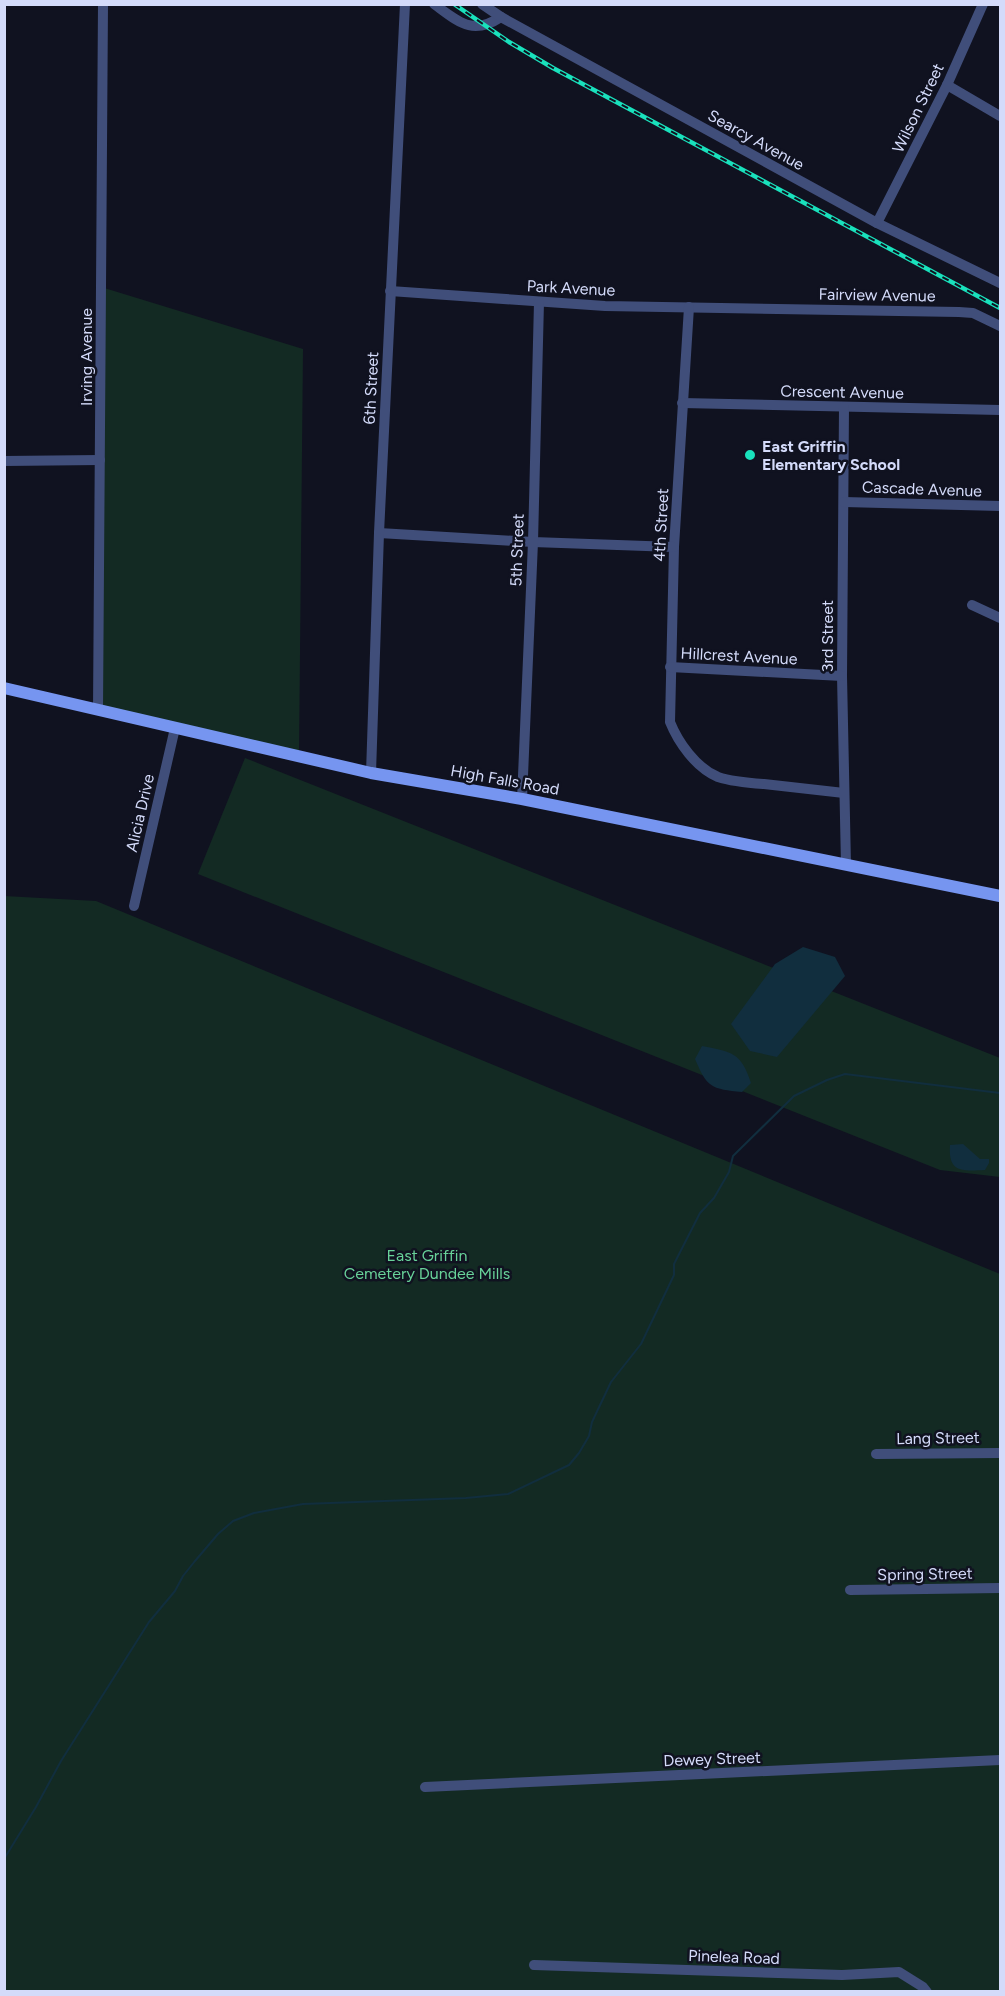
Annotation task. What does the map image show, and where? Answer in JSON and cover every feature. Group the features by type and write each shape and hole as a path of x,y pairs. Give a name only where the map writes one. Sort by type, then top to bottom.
{"street":[{"name":"Irving Avenue","path":"98,710 103,4"},
{"name":"6th Street","path":"371,773 379,533 405,4"},
{"path":"434,4 470,28 490,24 501,17"},
{"name":"Searcy Avenue","path":"482,4 501,17 877,222 1000,283"},
{"name":"Wilson Street","path":"877,222 947,85 983,4"},
{"path":"947,85 1000,116"},
{"name":"Park Avenue","path":"390,291 605,306 750,309"},
{"name":"5th Street","path":"522,799 539,302"},
{"name":"4th Street","path":"689,308 674,547 670,722 680,742 700,765 716,776 735,781 844,793"},
{"name":"Fairview Avenue","path":"750,309 959,312 973,313 1000,326"},
{"name":"Crescent Avenue","path":"682,403 1000,410"},
{"name":"3rd Street","path":"844,407 842,676 846,865"},
{"path":"4,461 100,460"},
{"name":"Cascade Avenue","path":"843,502 1000,506"},
{"path":"379,533 674,547"},
{"path":"972,605 1000,618"},
{"name":"Hillcrest Avenue","path":"670,667 842,676"},
{"name":"High Falls Road","path":"4,688 371,773 522,799 1000,896"},
{"name":"Alicia Drive","path":"134,906 175,728"},
{"name":"Lang Street","path":"876,1454 1000,1453"},
{"name":"Spring Street","path":"850,1590 1000,1588"},
{"name":"Dewey Street","path":"425,1787 1000,1760"},
{"name":"Pinelea Road","path":"534,1965 818,1975 899,1972 927,1992"}],"green space":[{"path":"101,287 303,349 299,753 100,707"},
{"path":"245,758 1000,1058 1000,1177 940,1170 198,874"},
{"name":"East Griffin Cemetery Dundee Mills","path":"4,896 96,901 1000,1274 1000,1991 5,1991"}],"water":[{"path":"803,947 835,957 845,976 777,1057 750,1051 731,1024 775,964"},
{"path":"702,1046 734,1055 743,1065 751,1083 742,1092 724,1090 712,1085 703,1076 695,1059"},
{"path":"963,1144 980,1159 989,1159 985,1170 963,1170 954,1165 951,1161 950,1145"}],"waterway":[{"path":"4,1859 61,1761 149,1622 175,1591 195,1561 218,1534 233,1521 254,1513 303,1504 466,1498 508,1494 569,1465 589,1436 592,1422 611,1382 641,1344 674,1275 674,1264 700,1213 714,1198 729,1172 733,1156 794,1096 845,1074 1000,1093"}],"railway":[{"path":"454,4 509,42 553,68 1000,308"}],"place":[{"name":"East Griffin Elementary School","path":"750,455"}]}
